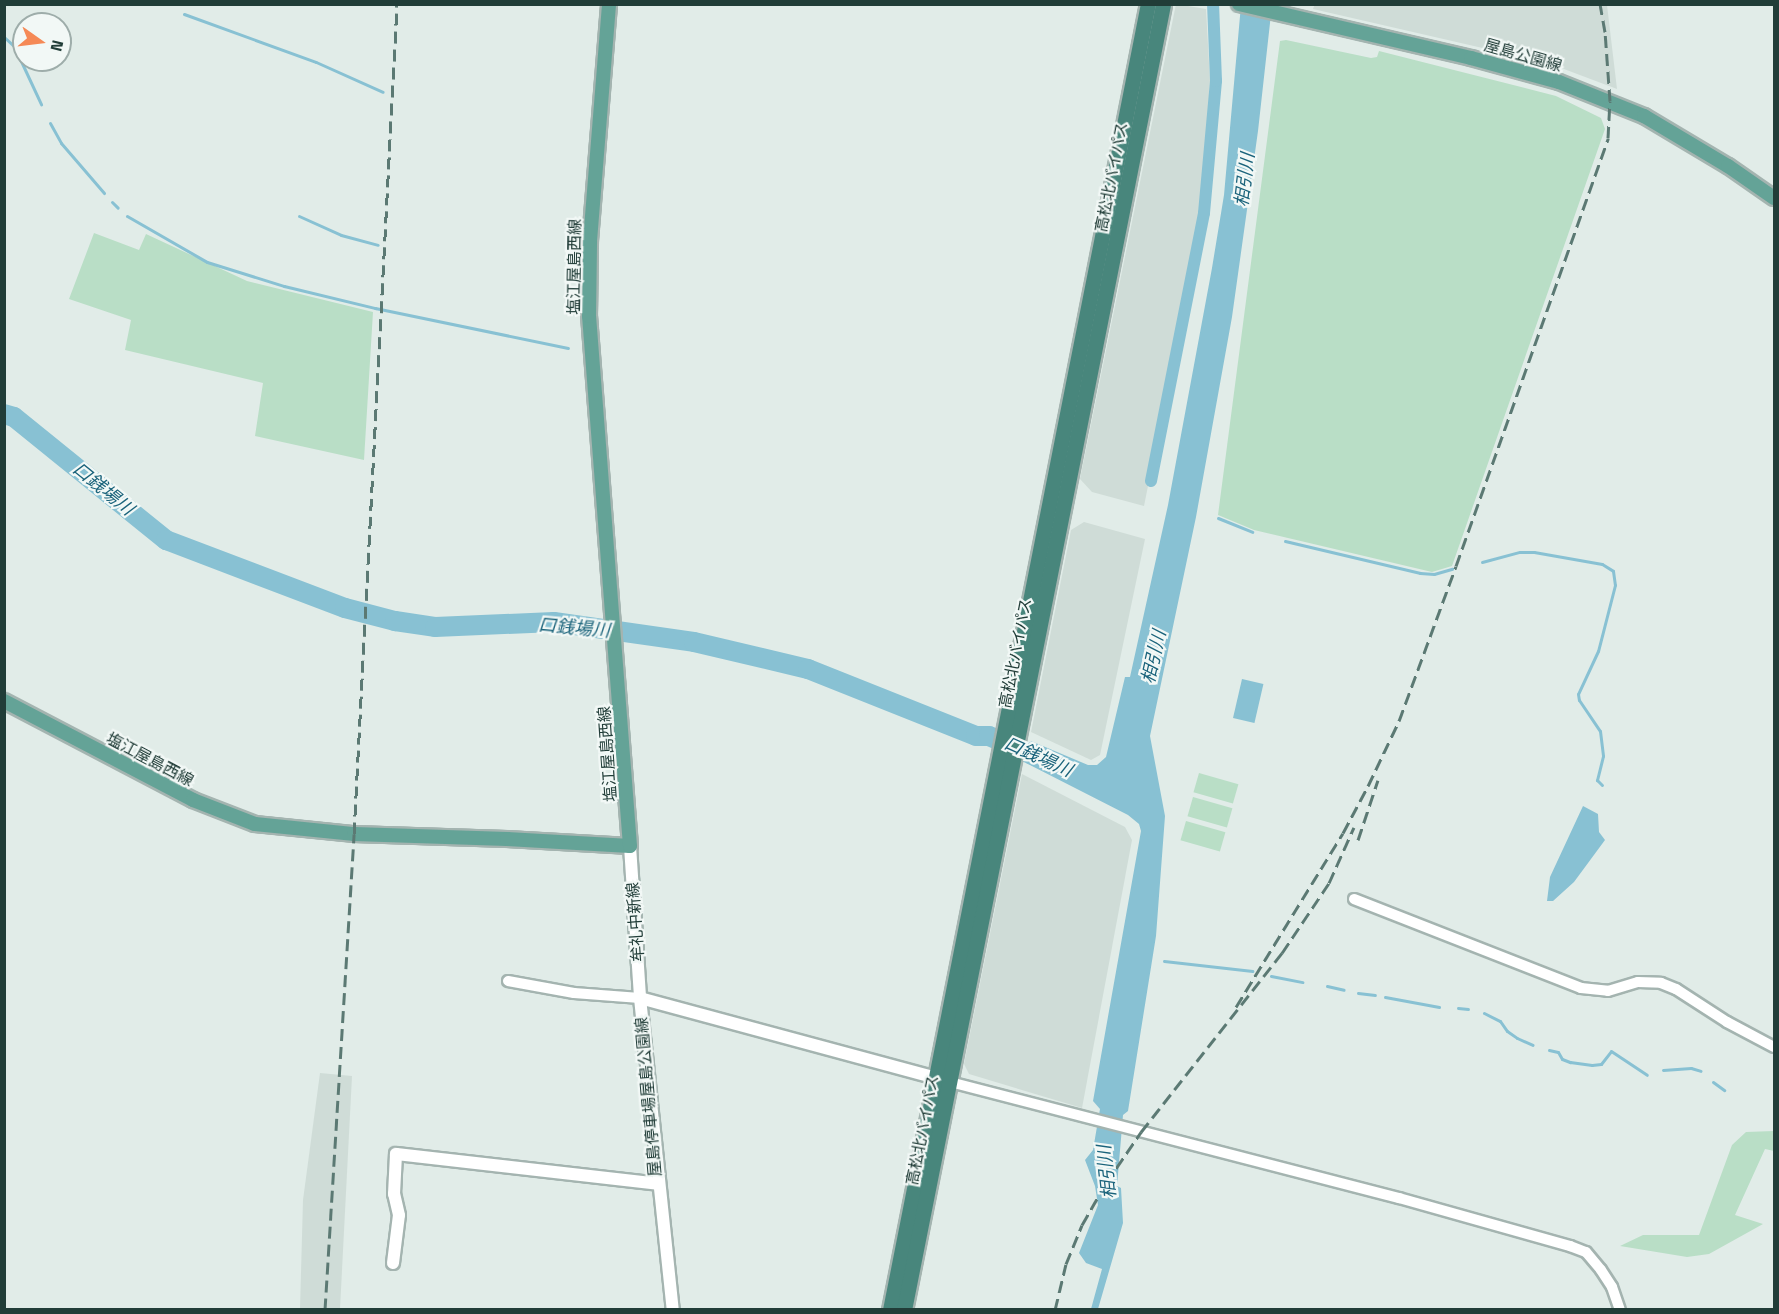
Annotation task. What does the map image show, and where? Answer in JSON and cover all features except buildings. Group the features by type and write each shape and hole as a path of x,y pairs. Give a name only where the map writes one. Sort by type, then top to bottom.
{"highway":[{"name":"高松北バイパス","path":"904,1310 950,1082 1005,762 1148,4"},
{"name":"高松北バイパス","path":"1010,735 1163,4"},
{"name":"高松北バイパス","path":"890,1310 935,1077 1005,762"}],"main road":[{"name":"塩江屋島西線","path":"4,701 193,800 255,824 354,834 630,846 589,316 591,217 609,4"},
{"name":"屋島公園線","path":"1239,4 1502,66 1569,86 1653,121 1774,198"},
{"name":"牟礼中新線","path":"630,846 640,998"},
{"name":"屋島停車場屋島公園線","path":"393,1263 399,1215 394,1194 396,1154 658,1184 640,998 950,1082"},
{"path":"658,1184 673,1310"}],"street":[{"path":"1354,899 1581,988 1608,991 1638,982 1661,983 1676,989 1727,1022 1774,1047"},
{"path":"508,981 574,993 640,998"},
{"path":"950,1082 1547,1238 1586,1252 1612,1287 1620,1310"}],"shaded area":[{"path":"1176,4 1206,9 1210,81 1205,178 1181,321 1144,506 1092,492 1080,479"},
{"path":"1315,4 1607,5 1617,89 1548,63 1313,9"},
{"path":"1084,522 1145,539 1100,755 1091,760 1031,732 1071,530"},
{"path":"1022,774 1125,827 1132,840 1082,1108 969,1074 964,1064"},
{"path":"320,1073 352,1076 340,1309 300,1309 303,1200"}],"green space":[{"path":"1286,40 1371,58 1377,57 1379,51 1556,96 1601,118 1605,129 1452,566 1432,572 1254,530 1218,515 1280,41"},
{"path":"94,233 139,250 146,234 247,281 373,312 364,460 255,436 263,383 125,350 131,320 69,299"},
{"path":"1199,773 1238,784 1233,804 1193,792"},
{"path":"1193,797 1232,808 1227,828 1187,816"},
{"path":"1186,821 1225,832 1220,852 1180,840"},
{"path":"1774,1131 1774,1151 1765,1149 1735,1215 1763,1224 1709,1254 1687,1257 1620,1246 1643,1235 1699,1235 1732,1145 1746,1132"}],"water":[{"name":"相引川","path":"1241,5 1272,5 1258,131 1232,317 1196,517 1150,736 1165,816 1156,936 1128,1111 1123,1115 1117,1186 1121,1188 1123,1223 1098,1309 1091,1309 1102,1269 1086,1263 1079,1253 1098,1205 1095,1186 1085,1160 1093,1150 1100,1109 1093,1101 1141,831 1139,824 1128,815 1026,763 1031,741 1088,765 1097,765 1106,757 1125,677 1130,677 1168,505 1212,268 1224,195"},
{"path":"1242,679 1263,684 1254,723 1233,718"},
{"path":"1583,806 1598,814 1599,832 1605,840 1574,882 1553,901 1547,901 1550,877"}],"waterway":[{"path":"1151,481 1204,213 1216,81 1213,4"},
{"path":"184,14 316,62 383,92"},
{"path":"4,37 12,44"},
{"path":"26,72 41,104"},
{"path":"50,123 61,143 104,193"},
{"path":"112,202 118,208"},
{"path":"127,216 207,262 284,286 375,308 568,348"},
{"path":"299,216 341,235 378,245"},
{"name":"口銭場川","path":"4,414 14,417 166,540 345,608 395,621 435,627 554,622 694,642 808,669 976,736 989,736 1051,763"},
{"path":"1218,518 1252,532"},
{"path":"1285,541 1420,573 1434,574 1452,569"},
{"path":"1482,562 1520,552 1534,552 1602,564 1613,571 1615,585 1598,651 1578,694 1579,700 1600,731 1603,756 1597,780 1602,785"},
{"path":"1164,961 1252,971"},
{"path":"1271,976 1302,982"},
{"path":"1327,986 1344,990"},
{"path":"1358,993 1375,995"},
{"path":"1385,997 1439,1007"},
{"path":"1458,1008 1468,1009"},
{"path":"1484,1013 1500,1021 1507,1031 1517,1038 1533,1045"},
{"path":"1549,1050 1558,1052 1562,1059 1570,1062 1592,1065 1601,1064 1611,1051 1647,1075"},
{"path":"1663,1070 1691,1068 1701,1071"},
{"path":"1713,1082 1724,1090"}],"railway":[{"path":"325,1310 354,834 397,4"},
{"path":"1236,1007 1343,833 1368,786 1399,721 1456,566 1608,138 1610,101 1605,32 1600,4"},
{"path":"1358,840 1378,780"},
{"path":"1055,1310 1066,1264 1082,1225 1106,1183 1141,1132 1282,953 1329,883 1354,827"}]}
